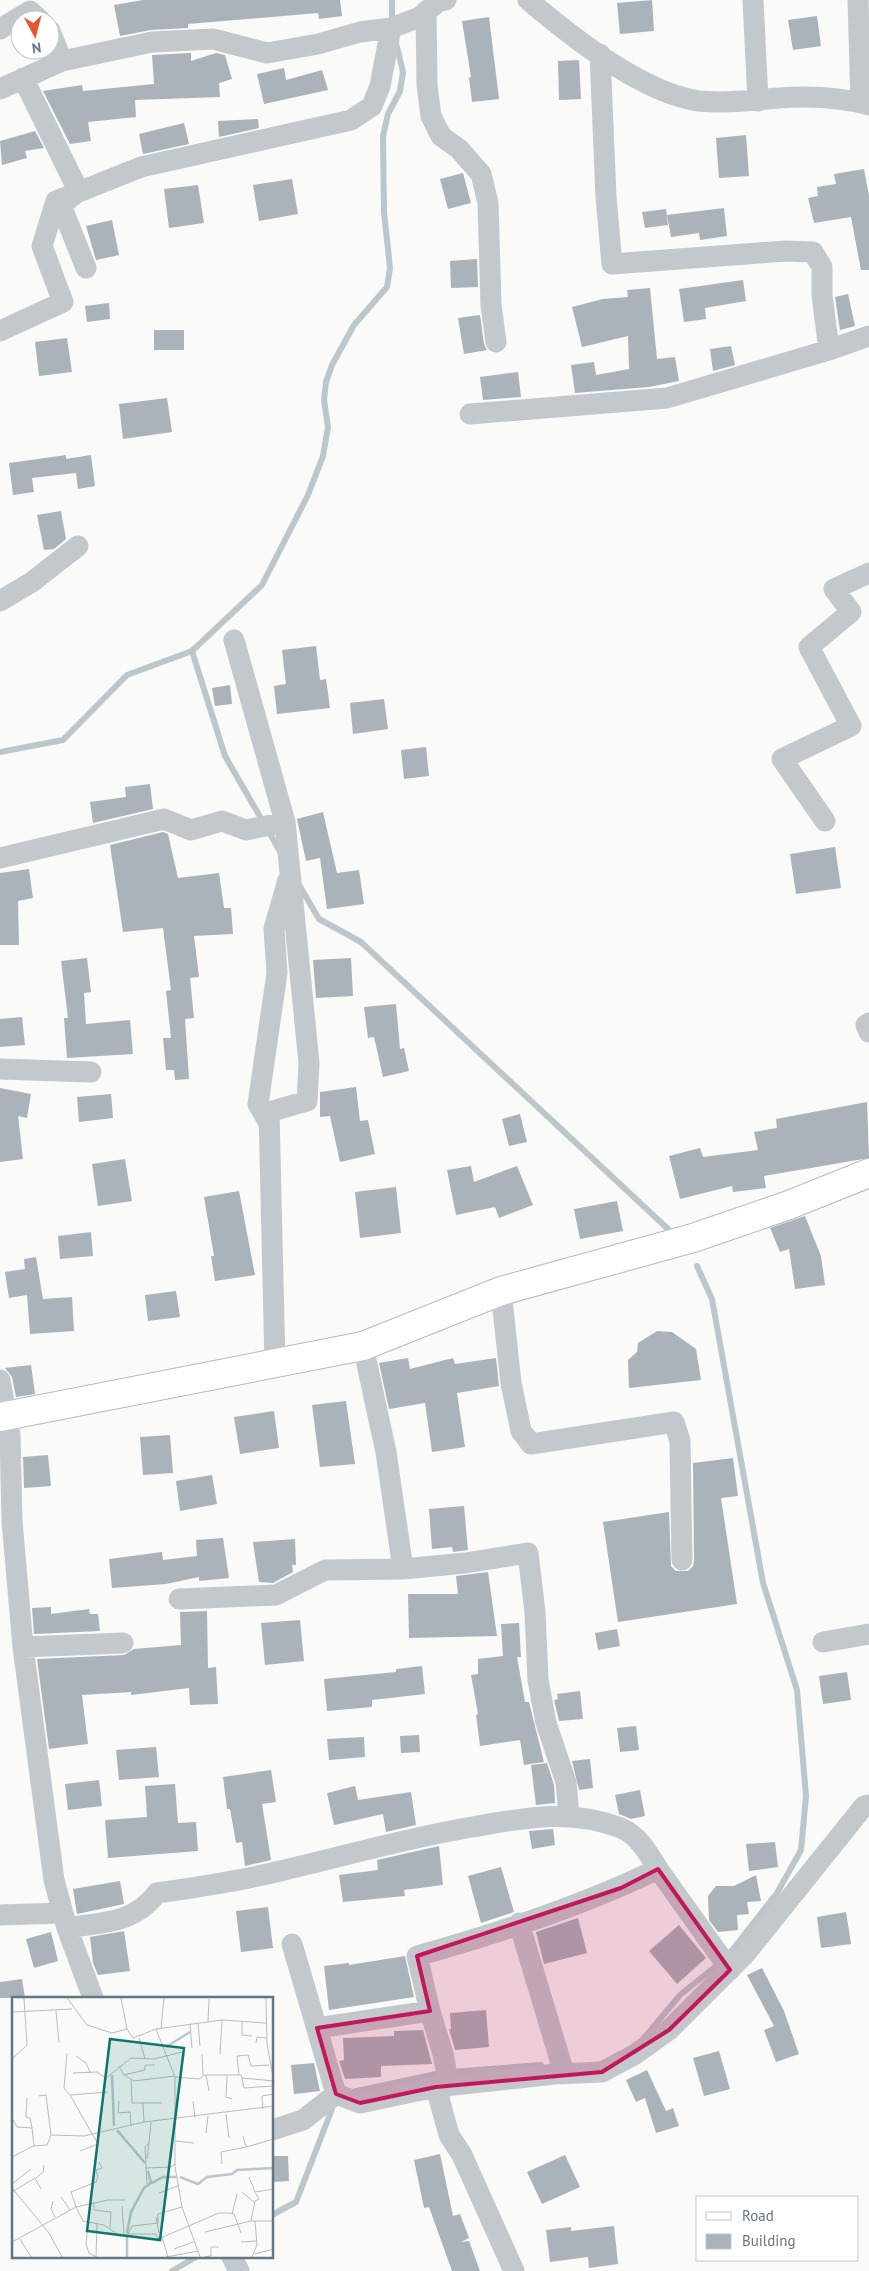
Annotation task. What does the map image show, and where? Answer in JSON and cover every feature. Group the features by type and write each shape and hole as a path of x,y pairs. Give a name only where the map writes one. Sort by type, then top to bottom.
{"street":[{"path":"0,89 62,61 152,42 213,39 267,53 318,44 360,32 390,28 420,16 439,1 446,0"},
{"path":"528,0 600,54 646,83 674,96 700,101 758,101 778,98 814,97 865,104 858,0"},
{"path":"753,0 758,101"},
{"path":"426,11 428,86 431,116 441,136 459,149 481,174 488,203 491,305 496,342"},
{"path":"0,331 63,302 42,246 56,201 141,167 352,120 372,106 380,86 390,28"},
{"path":"600,54 606,197 612,264 786,251 813,252 822,267 822,296 829,350"},
{"path":"60,56 62,61"},
{"path":"23,78 76,186 75,194 65,202 62,208 86,268"},
{"path":"470,414 667,398 829,350 869,336"},
{"path":"0,601 32,582 78,546"},
{"path":"825,821 782,759 851,726 809,647 851,612 834,589 869,573"},
{"path":"234,640 285,822 310,1063 307,1101 269,1112 275,1364"},
{"path":"0,858 164,819 191,830 222,821 246,830 285,822"},
{"path":"269,1123 258,1104 277,973 274,929 290,870"},
{"path":"869,1023 866,1025 869,1032"},
{"path":"0,1069 91,1072"},
{"path":"4,1416 363,1346 501,1291 693,1238 788,1205 869,1173"},
{"path":"501,1291 511,1383 522,1430 532,1444 674,1422 680,1441 682,1560"},
{"path":"363,1346 386,1452 402,1569"},
{"path":"0,1380 23,1647 54,1880 64,1921 93,1997"},
{"path":"179,1599 276,1595 325,1570 402,1569 528,1554 535,1612 538,1680 546,1723 566,1782 569,1816"},
{"path":"823,1642 869,1634"},
{"path":"23,1647 123,1643"},
{"path":"336,2094 360,2104 442,2086 563,2067 602,2072 634,2055 669,2030 724,1961 746,1953 864,1806 869,1805"},
{"path":"0,1915 64,1921 126,1918 147,1907 157,1893 234,1882 335,1856 452,1830 536,1816 569,1816 623,1828 644,1847 658,1870 724,1961"},
{"path":"514,2271 462,2155 449,2136 442,2086 443,2054 430,2011 417,1956 518,1924 621,1888 658,1870"},
{"path":"518,1924 563,2067"},
{"path":"292,1944 336,2094"},
{"path":"317,2028 430,2011"},
{"path":"274,2129 303,2120 336,2094"},
{"path":"232,2258 239,2271"}],"highlighted area":[{"path":"658,1869 730,1970 669,2030 602,2072 436,2087 360,2103 336,2094 317,2028 430,2011 417,1956 621,1888"}],"building":[{"path":"143,0 340,0 342,16 319,19 318,13 188,24 188,28 151,30 120,36 114,5"},
{"path":"652,0 654,31 620,34 617,3"},
{"path":"817,16 821,46 793,50 788,20"},
{"path":"489,17 499,99 472,102 469,78 471,77 462,21"},
{"path":"191,53 191,61 216,53 225,55 232,79 219,83 220,97 135,100 136,117 88,122 91,141 70,144 43,91 82,85 83,91 154,84 152,55"},
{"path":"579,60 581,99 559,100 558,61"},
{"path":"284,68 286,80 322,70 328,90 264,104 257,74"},
{"path":"258,119 259,128 219,137 218,121"},
{"path":"184,123 189,144 143,154 139,134"},
{"path":"35,131 44,148 25,151 27,158 2,165 0,141"},
{"path":"746,135 749,176 719,178 716,138"},
{"path":"864,169 869,196 869,270 861,270 851,217 814,223 808,198 818,196 817,187 836,184 834,174"},
{"path":"463,173 471,203 448,209 440,179"},
{"path":"292,179 298,214 259,221 253,185"},
{"path":"198,185 204,223 169,228 164,189"},
{"path":"724,208 727,236 700,240 699,233 671,237 667,215"},
{"path":"666,209 668,225 645,228 642,212"},
{"path":"112,220 119,255 96,260 86,226"},
{"path":"477,259 478,287 451,288 450,261"},
{"path":"743,280 746,301 705,308 706,319 684,322 679,289"},
{"path":"650,288 657,359 675,357 679,381 649,387 575,393 571,365 594,362 596,375 629,369 628,336 582,347 572,307 603,299 628,297 627,290"},
{"path":"848,294 855,326 840,330 835,297"},
{"path":"109,303 110,319 87,322 85,306"},
{"path":"480,315 484,344 487,350 464,354 458,318"},
{"path":"154,330 184,330 184,350 154,350"},
{"path":"67,338 72,372 39,376 35,342"},
{"path":"731,346 735,365 713,371 710,349"},
{"path":"518,372 521,397 483,400 480,377"},
{"path":"167,398 172,432 123,439 119,404"},
{"path":"66,455 66,459 91,455 95,486 78,489 76,473 32,478 34,492 13,495 9,463"},
{"path":"61,511 66,539 54,549 44,550 37,515"},
{"path":"316,646 320,680 326,679 330,708 277,714 274,686 286,684 282,650"},
{"path":"230,685 232,704 215,706 212,688"},
{"path":"384,699 388,729 353,734 350,703"},
{"path":"426,747 429,776 404,779 401,750"},
{"path":"150,784 153,809 93,823 90,802 126,797 125,787"},
{"path":"323,812 337,873 359,870 364,904 327,909 320,858 306,861 297,819"},
{"path":"163,832 168,834 178,878 219,873 224,908 231,908 233,934 194,936 199,977 190,978 194,1018 185,1019 189,1079 175,1080 174,1070 166,1070 163,1038 171,1038 166,991 171,990 163,928 123,932 110,845"},
{"path":"835,847 841,888 796,894 790,854"},
{"path":"29,869 33,898 18,901 19,945 0,945 0,873"},
{"path":"87,958 91,992 84,993 86,1024 130,1020 133,1054 67,1058 64,1018 68,1018 61,961"},
{"path":"351,958 353,996 316,998 313,960"},
{"path":"396,1004 400,1049 404,1048 409,1071 383,1077 374,1037 368,1038 364,1007"},
{"path":"22,1017 25,1045 0,1047 0,1019"},
{"path":"356,1087 360,1121 368,1120 375,1154 340,1162 330,1116 320,1117 320,1092"},
{"path":"0,1088 31,1094 27,1118 18,1116 23,1159 0,1162"},
{"path":"111,1094 113,1118 79,1122 77,1097"},
{"path":"867,1102 869,1158 764,1176 766,1188 733,1192 732,1186 680,1199 669,1156 700,1148 703,1157 758,1150 754,1132 777,1128 776,1119"},
{"path":"520,1114 527,1142 509,1146 502,1119"},
{"path":"125,1159 132,1201 98,1206 92,1164"},
{"path":"471,1166 474,1182 517,1166 533,1205 499,1218 495,1207 456,1215 447,1170"},
{"path":"396,1187 401,1233 360,1238 355,1192"},
{"path":"239,1191 255,1275 215,1281 211,1256 214,1256 204,1197"},
{"path":"617,1201 623,1231 580,1239 574,1209"},
{"path":"805,1216 821,1256 825,1285 795,1289 789,1249 780,1252 770,1228"},
{"path":"91,1232 93,1256 60,1259 58,1236"},
{"path":"36,1257 43,1299 72,1297 74,1331 30,1334 27,1295 9,1298 5,1272 25,1269 24,1259"},
{"path":"176,1291 180,1317 148,1321 145,1295"},
{"path":"657,1331 672,1332 696,1349 701,1380 629,1388 628,1360 637,1352 638,1343"},
{"path":"408,1358 410,1369 453,1358 455,1364 496,1358 499,1386 457,1393 465,1447 432,1452 425,1403 389,1409 379,1363"},
{"path":"31,1365 35,1394 16,1397 12,1377 5,1368"},
{"path":"346,1401 355,1464 320,1467 312,1405"},
{"path":"274,1411 279,1448 240,1454 234,1417"},
{"path":"170,1435 173,1473 143,1475 140,1437"},
{"path":"48,1455 51,1486 24,1488 23,1457"},
{"path":"733,1458 738,1496 721,1498 737,1604 618,1622 603,1522 669,1512 671,1566 676,1571 688,1571 693,1566 694,1560 693,1463"},
{"path":"212,1475 217,1504 180,1511 176,1481"},
{"path":"464,1506 468,1550 453,1552 452,1547 432,1549 429,1509"},
{"path":"223,1538 229,1578 199,1581 199,1577 166,1584 112,1588 109,1559 162,1552 163,1560 197,1556 196,1540"},
{"path":"295,1539 296,1565 292,1565 293,1572 273,1583 259,1582 253,1542"},
{"path":"488,1572 497,1636 409,1638 408,1594 458,1594 456,1576"},
{"path":"51,1607 51,1614 89,1609 90,1614 98,1614 100,1631 34,1634 32,1608"},
{"path":"207,1611 208,1668 216,1667 218,1704 190,1705 189,1688 131,1695 131,1692 82,1695 88,1744 49,1749 37,1659 124,1655 134,1649 181,1645 180,1612"},
{"path":"300,1620 304,1661 265,1665 261,1623"},
{"path":"519,1623 521,1657 517,1657 525,1702 529,1702 544,1762 524,1765 520,1740 480,1746 476,1715 478,1714 471,1675 478,1674 478,1659 503,1656 501,1624"},
{"path":"617,1629 620,1646 598,1650 595,1633"},
{"path":"422,1666 425,1694 372,1700 372,1707 327,1711 324,1679 396,1672 396,1669"},
{"path":"847,1672 851,1700 823,1704 819,1676"},
{"path":"580,1691 583,1719 559,1721 554,1700 558,1699 557,1694"},
{"path":"636,1726 639,1750 620,1752 617,1728"},
{"path":"419,1735 420,1752 401,1753 400,1736"},
{"path":"364,1737 365,1757 329,1760 327,1739"},
{"path":"156,1747 159,1777 119,1780 116,1750"},
{"path":"590,1759 593,1788 579,1790 572,1761"},
{"path":"547,1763 554,1785 555,1803 536,1805 531,1765"},
{"path":"271,1770 276,1802 262,1804 271,1860 245,1866 242,1842 236,1843 230,1809 227,1809 223,1777"},
{"path":"99,1780 102,1806 68,1810 65,1784"},
{"path":"175,1784 178,1823 196,1822 198,1851 108,1858 105,1820 147,1817 145,1786"},
{"path":"355,1786 358,1800 411,1792 416,1825 386,1832 383,1814 334,1825 327,1793"},
{"path":"640,1790 645,1816 631,1819 619,1814 615,1795"},
{"path":"553,1829 555,1845 532,1849 529,1831"},
{"path":"775,1842 778,1867 749,1871 746,1844"},
{"path":"439,1846 443,1885 404,1890 405,1896 343,1902 339,1875 378,1870 377,1860"},
{"path":"501,1867 514,1912 481,1923 468,1876"},
{"path":"756,1875 761,1901 747,1902 749,1914 737,1915 738,1930 718,1932 709,1920 708,1896 716,1886 734,1886"},
{"path":"120,1881 124,1904 77,1914 73,1889"},
{"path":"268,1907 273,1948 241,1952 236,1911"},
{"path":"846,1912 851,1944 821,1948 817,1917"},
{"path":"578,1918 587,1953 544,1964 536,1932"},
{"path":"679,1925 706,1958 677,1984 649,1951"},
{"path":"124,1931 130,1971 98,1975 93,1963 90,1937"},
{"path":"51,1932 58,1961 34,1968 26,1939"},
{"path":"405,1956 414,1997 329,2010 324,1966 349,1963 349,1965"},
{"path":"762,1968 784,2011 799,2054 776,2062 764,2030 774,2026 747,1975"},
{"path":"22,1979 25,1997 0,1998 0,1982"},
{"path":"486,2010 489,2047 455,2050 449,2029 451,2029 450,2013"},
{"path":"423,2030 432,2064 381,2066 381,2077 345,2079 339,2061 344,2060 343,2038 394,2036 394,2031"},
{"path":"719,2051 730,2089 704,2096 693,2058"},
{"path":"314,2063 320,2091 294,2094 291,2065"},
{"path":"647,2070 666,2111 673,2108 679,2126 656,2133 645,2098 636,2102 626,2080"},
{"path":"440,2154 453,2216 460,2214 469,2238 461,2242 469,2241 480,2271 452,2271 429,2207 424,2208 414,2160"},
{"path":"565,2155 580,2187 542,2204 527,2172"},
{"path":"274,2156 288,2156 289,2181 274,2182"},
{"path":"614,2226 618,2264 589,2268 588,2257 550,2262 546,2230 571,2227 571,2231"}],"waterway":[{"path":"392,0 392,22"},
{"path":"281,853 225,756 192,651 262,585 308,495 323,456 328,427 324,400 326,382 332,365 354,325 387,287 390,268 384,212 383,136 388,114 400,91 403,72 396,43"},
{"path":"0,752 63,740 127,675 192,651"},
{"path":"298,883 319,919 361,942 668,1229"},
{"path":"644,2038 680,1995 726,1958 777,1893 801,1850 806,1796 797,1690 763,1583 712,1299 697,1266"},
{"path":"450,2072 541,2065"},
{"path":"352,2092 441,2073"},
{"path":"274,2214 296,2202 332,2109"},
{"path":"172,2271 194,2258"}]}
